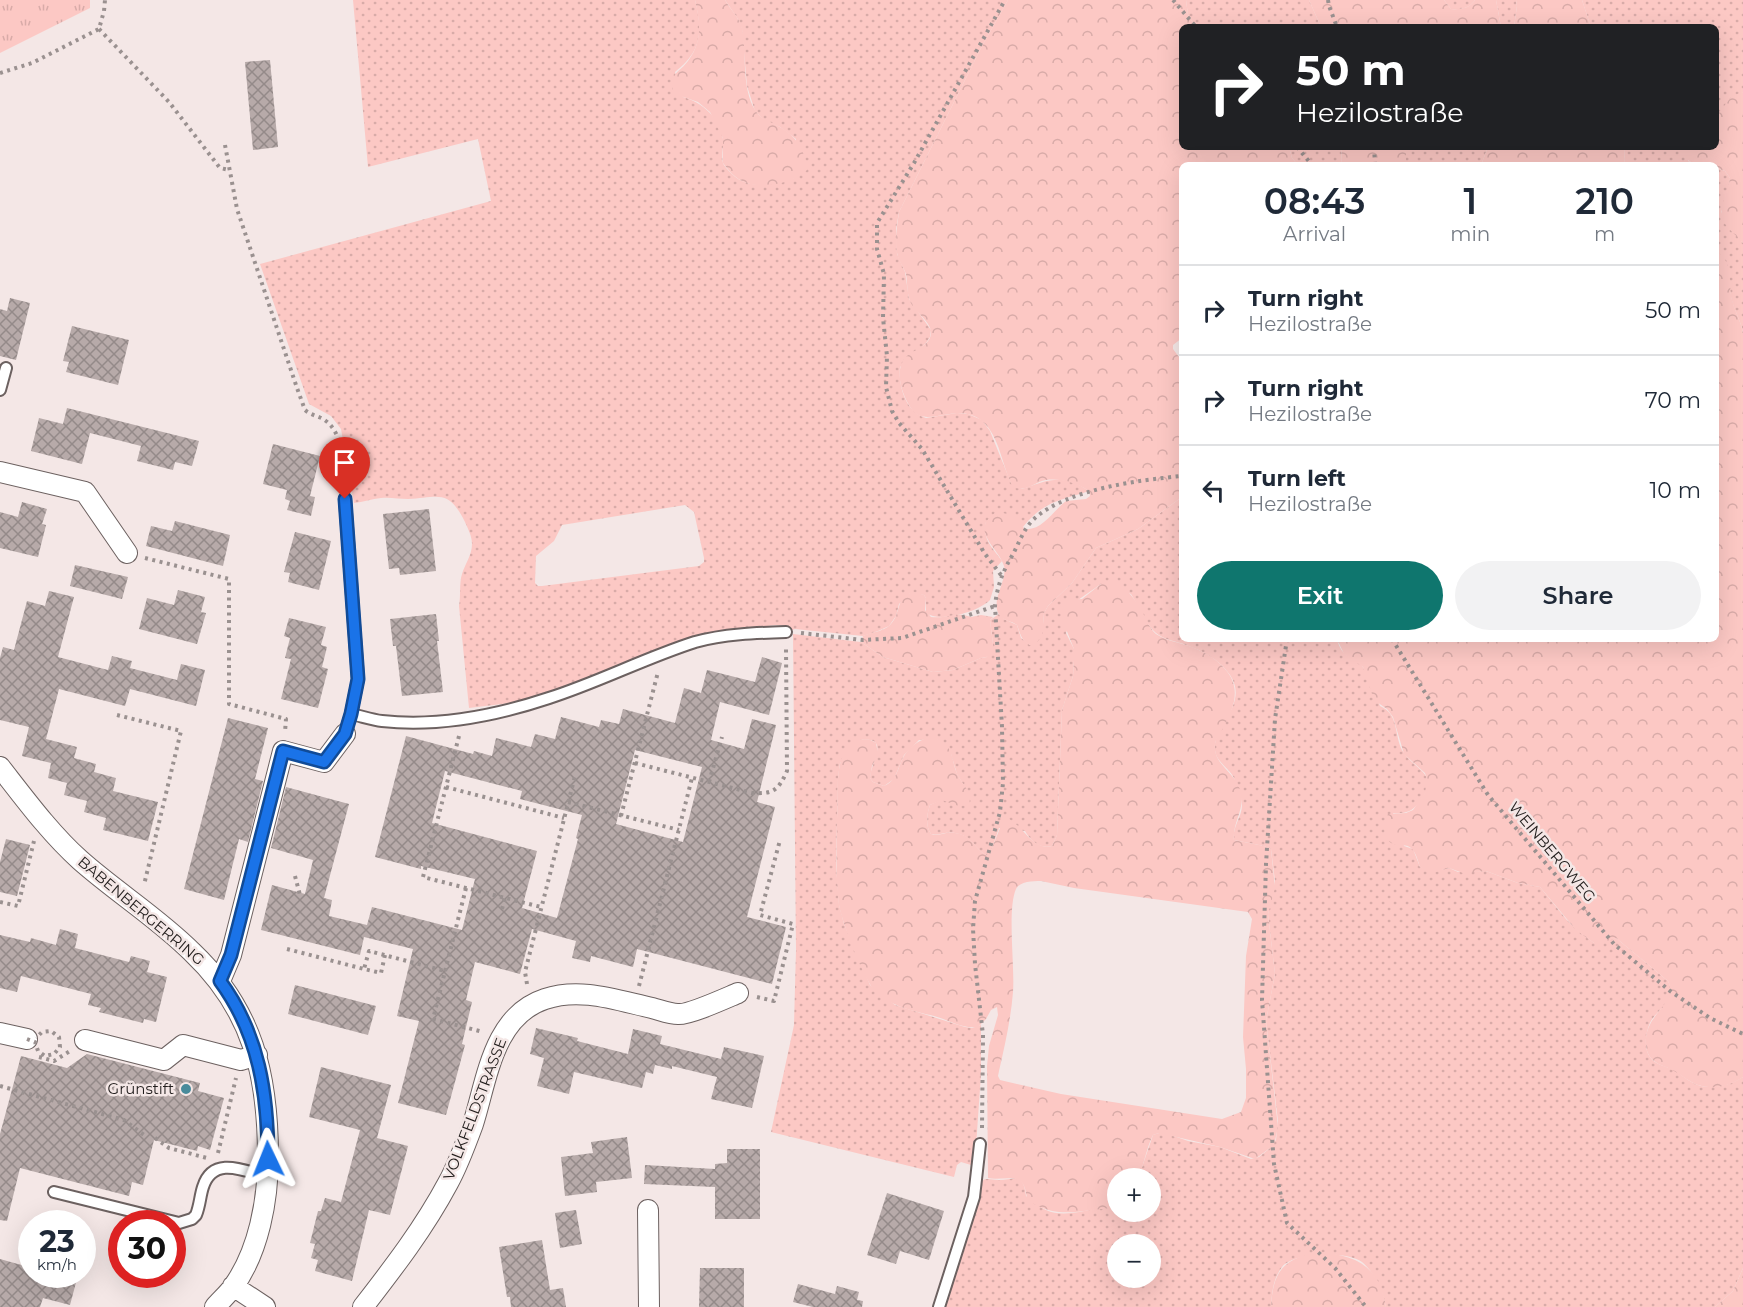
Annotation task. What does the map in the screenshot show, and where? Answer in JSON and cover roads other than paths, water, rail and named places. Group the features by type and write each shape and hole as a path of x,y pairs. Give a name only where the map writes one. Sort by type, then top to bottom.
{"street":[{"path":"0,472 85,492 127,553"},
{"path":"220,981 231,955 283,751 324,762 345,734"},
{"name":"BABENBERGERRING","path":"0,767 46,824 79,858 192,951 220,981 246,1022 249,1058 264,1094 268,1142 268,1186 257,1233 247,1261 233,1286 215,1307"},
{"name":"VOLKFELDSTRASSE","path":"363,1307 405,1255 450,1181 472,1125 489,1064 501,1036 511,1023 530,1006 563,993 590,994 680,1015 738,993"},
{"path":"0,1032 32,1039"},
{"path":"85,1040 164,1060 183,1045 249,1058"},
{"path":"648,1210 649,1307"},
{"path":"233,1286 265,1307"}],"lane":[{"path":"0,390 6,368"},
{"path":"345,499 358,679 345,734"},
{"path":"351,714 381,721 420,722 464,718 513,709 550,698 663,653 697,642 730,635 786,632"},
{"path":"939,1307 970,1211 980,1144"},
{"path":"54,1192 179,1223 192,1219 196,1215 207,1177 217,1168 228,1166 268,1177"}],"place":[{"name":"Grünstift","path":"186,1089"}]}
